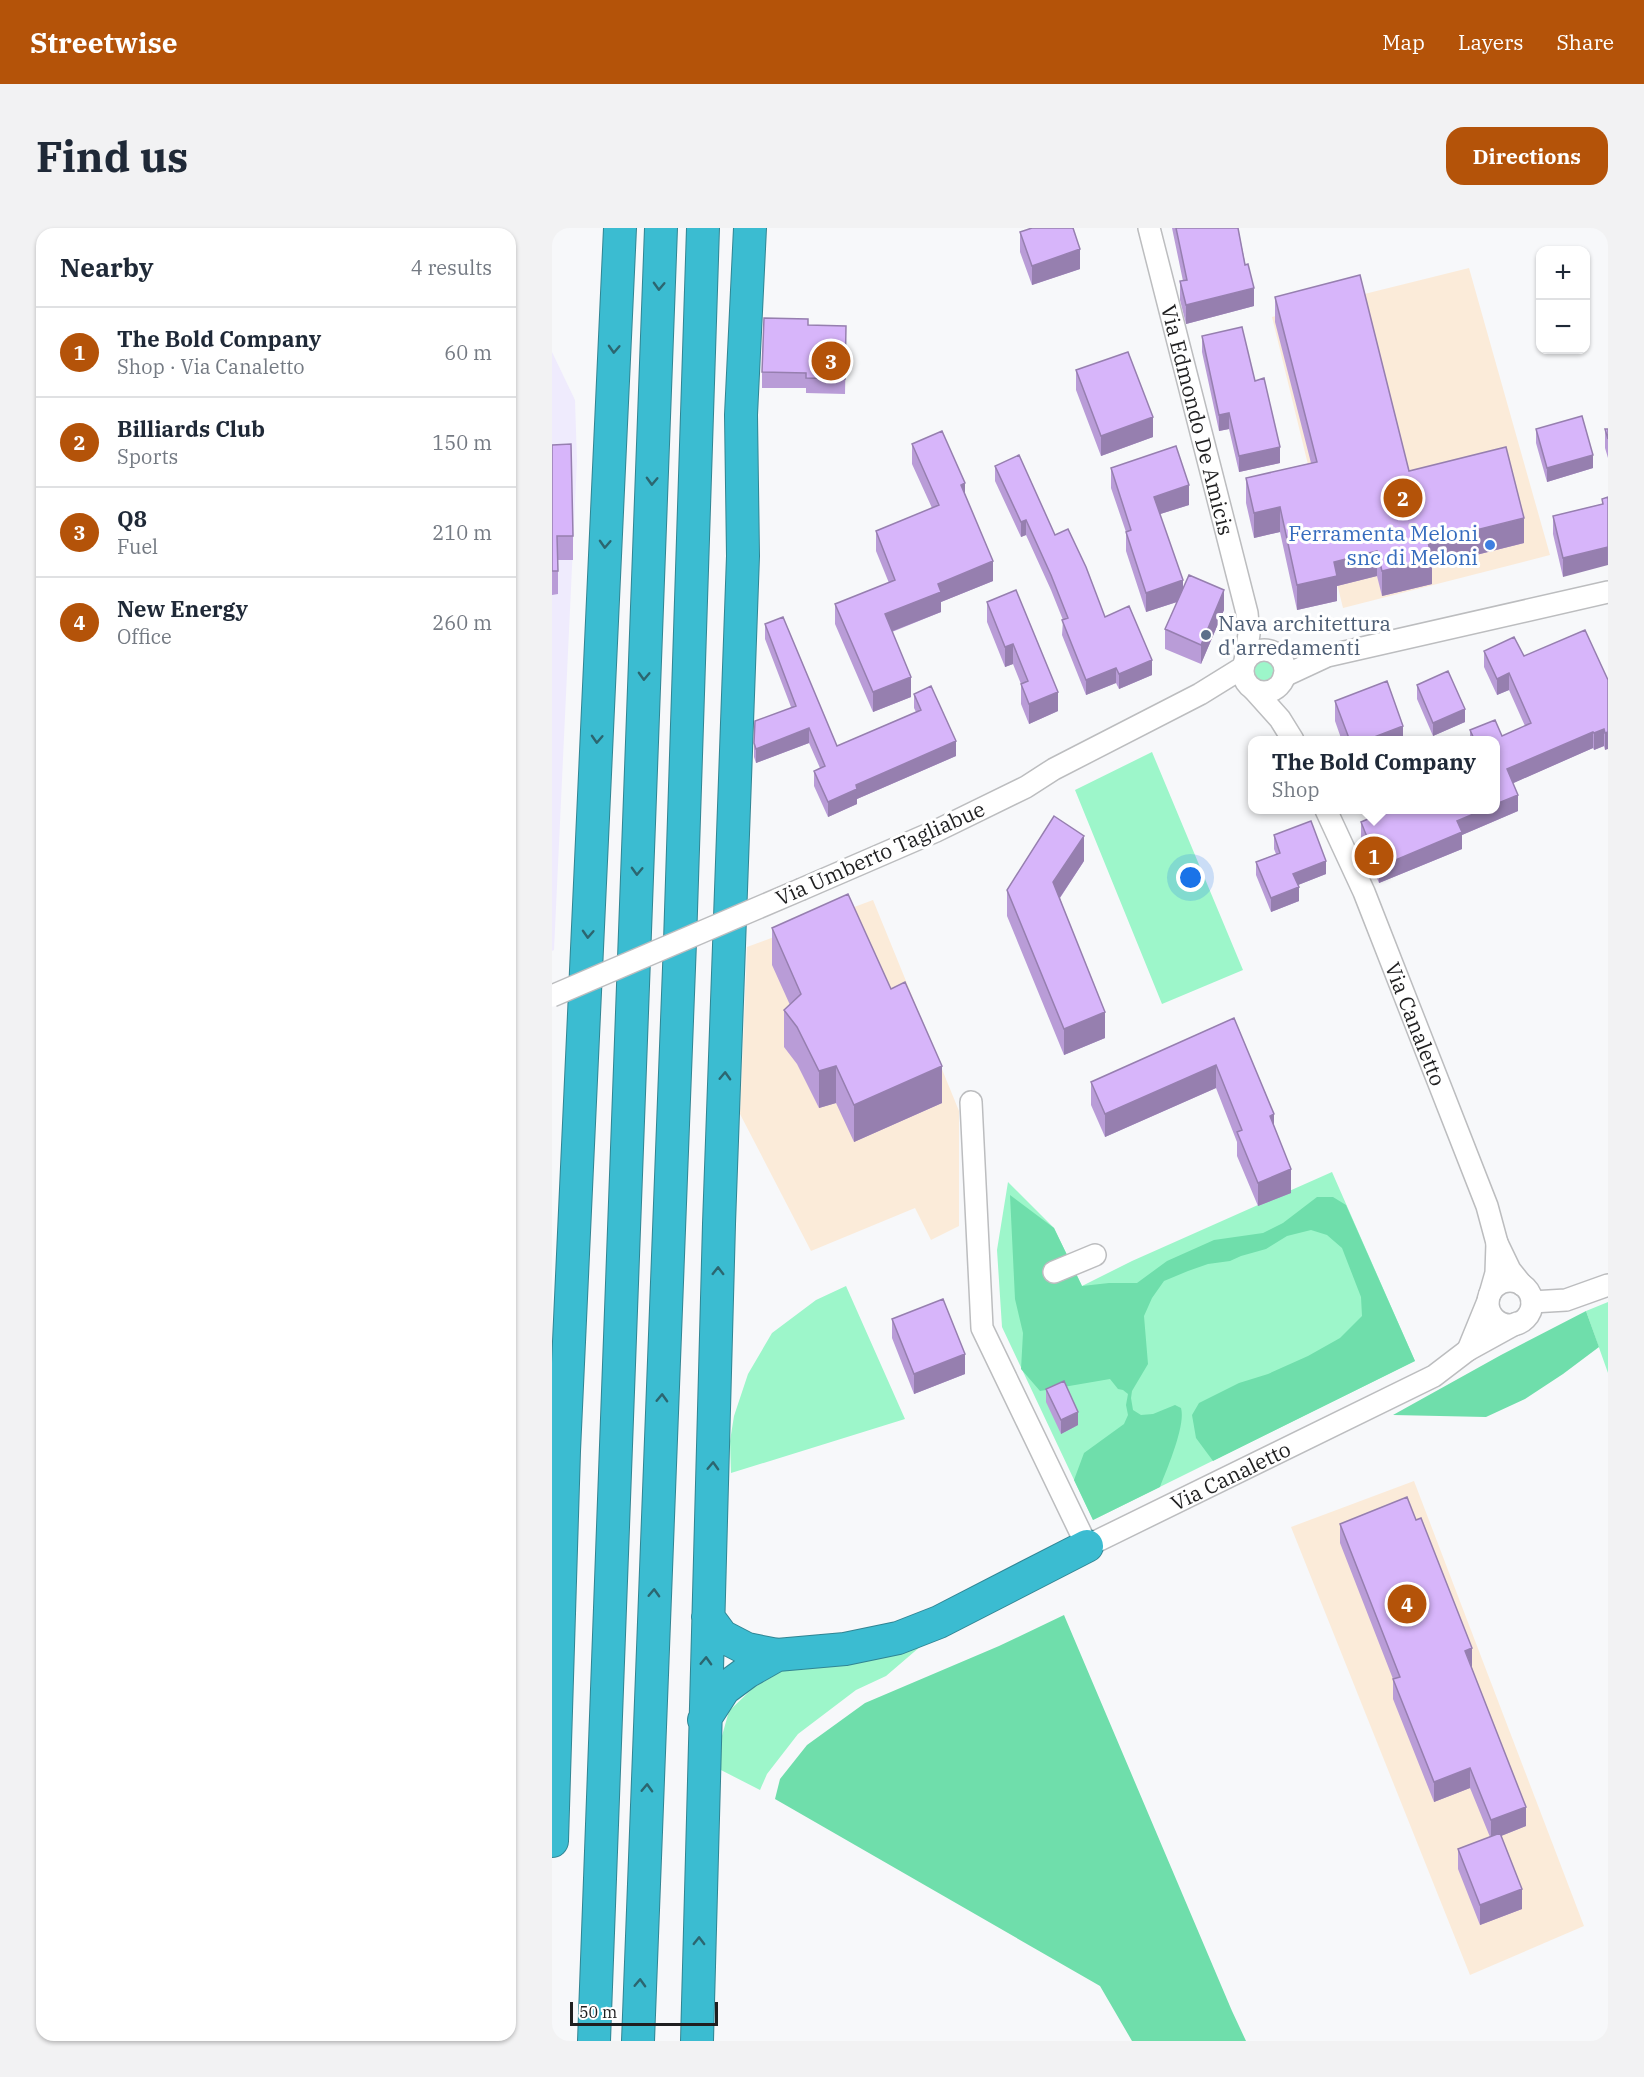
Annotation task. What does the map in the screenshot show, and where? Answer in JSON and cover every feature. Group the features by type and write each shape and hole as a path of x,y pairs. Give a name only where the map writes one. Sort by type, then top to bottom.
{"highway":[{"path":"552,1841 560,1629 558,1461 620,228"},
{"path":"594,2041 661,228"},
{"path":"638,2041 680,942 703,228"},
{"path":"697,2041 719,1224 744,556 741,415 750,228"},
{"path":"708,1617 722,1636 747,1649 777,1655 845,1649 898,1638 939,1622 1087,1546"},
{"path":"552,1599 560,1629"},
{"path":"704,1720 724,1689 747,1672 777,1655"}],"street":[{"name":"Via Edmondo De Amicis","path":"1149,228 1247,613 1249,634 1247,676"},
{"path":"1247,676 1269,691 1276,688 1283,679 1327,656 1608,592"},
{"name":"Via Edmondo De Amicis","path":"1247,613 1273,652"},
{"path":"1292,736 1247,676 1251,653 1260,650 1327,656"},
{"path":"1273,652 1284,664 1285,702 1294,736"},
{"name":"Via Umberto Tagliabue","path":"552,996 936,831 1026,787 1054,769 1200,694 1217,690 1247,676"},
{"name":"Via Canaletto","path":"1087,1546 1434,1376 1468,1350 1528,1315 1527,1294 1510,1270 1497,1243 1487,1206 1373,914 1328,814"},
{"path":"972,1102 982,1328 1087,1546"},
{"name":"Via Canaletto","path":"1468,1350 1489,1298 1496,1273 1497,1243"},
{"path":"1054,1272 1095,1255"},
{"path":"1516,1323 1503,1323 1492,1315 1489,1298 1500,1284 1507,1281 1527,1294 1566,1300 1608,1285"}],"shaded area":[{"path":"1469,268 1550,555 1343,608 1272,317"},
{"path":"552,352 575,400 577,461 554,950 552,951"},
{"path":"873,900 959,1111 959,1226 931,1240 915,1208 811,1251 740,1114 747,947"},
{"path":"1414,1481 1584,1926 1470,1975 1291,1527"}],"green space":[{"path":"1264,657 1274,661 1278,671 1274,681 1264,685 1254,681 1250,671 1254,661"},
{"path":"1152,752 1243,970 1162,1004 1075,790"},
{"path":"1332,1172 1415,1361 1093,1520 1002,1327 997,1250 1008,1182 1054,1228 1082,1286 1132,1261"},
{"path":"1010,1195 1054,1228 1082,1286 1137,1283 1167,1261 1214,1240 1263,1233 1283,1223 1317,1197 1333,1197 1346,1205 1415,1361 1213,1461 1196,1438 1192,1415 1199,1403 1239,1383 1268,1374 1308,1356 1340,1338 1362,1316 1361,1297 1342,1248 1327,1235 1311,1230 1287,1236 1266,1249 1230,1261 1208,1264 1164,1281 1152,1298 1144,1316 1148,1364 1132,1391 1131,1398 1133,1410 1141,1415 1153,1414 1175,1405 1181,1408 1182,1416 1178,1436 1160,1487 1093,1520 1074,1480 1084,1453 1124,1424 1128,1415 1126,1405 1128,1394 1118,1389 1110,1379 1040,1391 1021,1369 1023,1333 1015,1299"},
{"path":"846,1286 905,1419 731,1473 730,1441 734,1416 748,1374 772,1333 816,1300"},
{"path":"1608,1302 1608,1373 1586,1311"},
{"path":"1586,1311 1599,1347 1525,1399 1486,1417 1393,1415 1501,1355"},
{"path":"1064,1615 1246,2041 1132,2041 1100,1986 775,1799 780,1779 807,1745 865,1703 999,1646"},
{"path":"921,1646 886,1676 856,1690 798,1734 767,1774 760,1790 717,1768 718,1750 729,1711 753,1688 785,1669"}],"building":[{"path":"1032,228 1073,228 1080,249 1032,266 1020,232"},
{"path":"1176,228 1238,228 1245,265 1248,264 1254,288 1186,305 1180,281 1187,280"},
{"path":"1360,275 1409,471 1506,447 1524,518 1428,542 1432,559 1382,571 1377,551 1334,562 1337,576 1297,585 1280,507 1254,513 1246,478 1317,462 1275,297"},
{"path":"764,318 808,319 808,325 846,326 845,379 806,378 806,373 762,372"},
{"path":"1242,327 1255,381 1264,378 1280,447 1239,456 1229,413 1219,415 1202,336"},
{"path":"1128,352 1153,417 1101,436 1076,370"},
{"path":"1582,416 1593,455 1547,468 1536,429"},
{"path":"942,431 965,483 961,485 993,561 938,584 941,592 885,614 911,677 873,692 835,604 895,580 876,531 939,505 912,444"},
{"path":"571,444 573,536 557,536 558,571 552,571 552,445"},
{"path":"1176,446 1189,485 1154,497 1183,580 1146,593 1126,532 1131,530 1111,468"},
{"path":"1019,455 1055,535 1068,529 1086,567 1105,617 1129,606 1152,660 1119,674 1116,668 1086,680 1062,620 1068,618 1051,575 1026,520 1021,522 995,466"},
{"path":"1608,497 1608,547 1563,558 1553,516 1603,504 1602,499"},
{"path":"1189,575 1224,590 1201,645 1165,629"},
{"path":"1016,590 1058,692 1029,704 1021,684 1028,681 1013,644 1005,647 987,602"},
{"path":"783,617 837,746 921,710 914,694 931,686 956,741 856,785 857,789 828,802 814,771 825,766 809,728 756,749 754,743 755,721 796,706 765,624"},
{"path":"1585,630 1608,680 1608,732 1605,733 1604,729 1593,732 1507,769 1518,795 1500,802 1500,736 1473,736 1470,730 1495,720 1502,736 1531,723 1509,673 1497,679 1484,651 1514,637 1524,656"},
{"path":"1448,671 1465,709 1433,723 1417,685"},
{"path":"1387,681 1403,726 1377,736 1348,736 1335,701"},
{"path":"1374,814 1474,814 1457,821 1462,832 1379,867 1361,822 1375,816"},
{"path":"1054,816 1084,836 1053,882 1105,1012 1064,1029 1007,890"},
{"path":"1311,821 1326,861 1293,874 1299,887 1271,898 1256,862 1280,853 1274,835"},
{"path":"848,894 891,989 905,982 942,1066 854,1105 836,1066 819,1071 797,1027 784,1010 801,994 772,928"},
{"path":"1234,1018 1274,1114 1270,1116 1291,1169 1258,1183 1237,1132 1242,1130 1216,1065 1105,1114 1091,1082"},
{"path":"943,1299 965,1354 914,1374 892,1319"},
{"path":"1064,1381 1078,1412 1061,1420 1046,1389"},
{"path":"1407,1497 1416,1520 1421,1518 1472,1648 1465,1651 1526,1807 1491,1820 1470,1768 1434,1782 1393,1679 1400,1677 1340,1524"},
{"path":"1500,1833 1522,1889 1480,1905 1458,1849"}],"place":[{"name":"Q8","path":"831,361"},
{"name":"Billiards Club","path":"1403,498"},
{"name":"Ferramenta Meloni snc di Meloni","path":"1490,545"},
{"name":"Nava architettura d'arredamenti","path":"1206,635"},
{"name":"The Bold Company","path":"1374,856"},
{"name":"New Energy","path":"1407,1604"}]}
